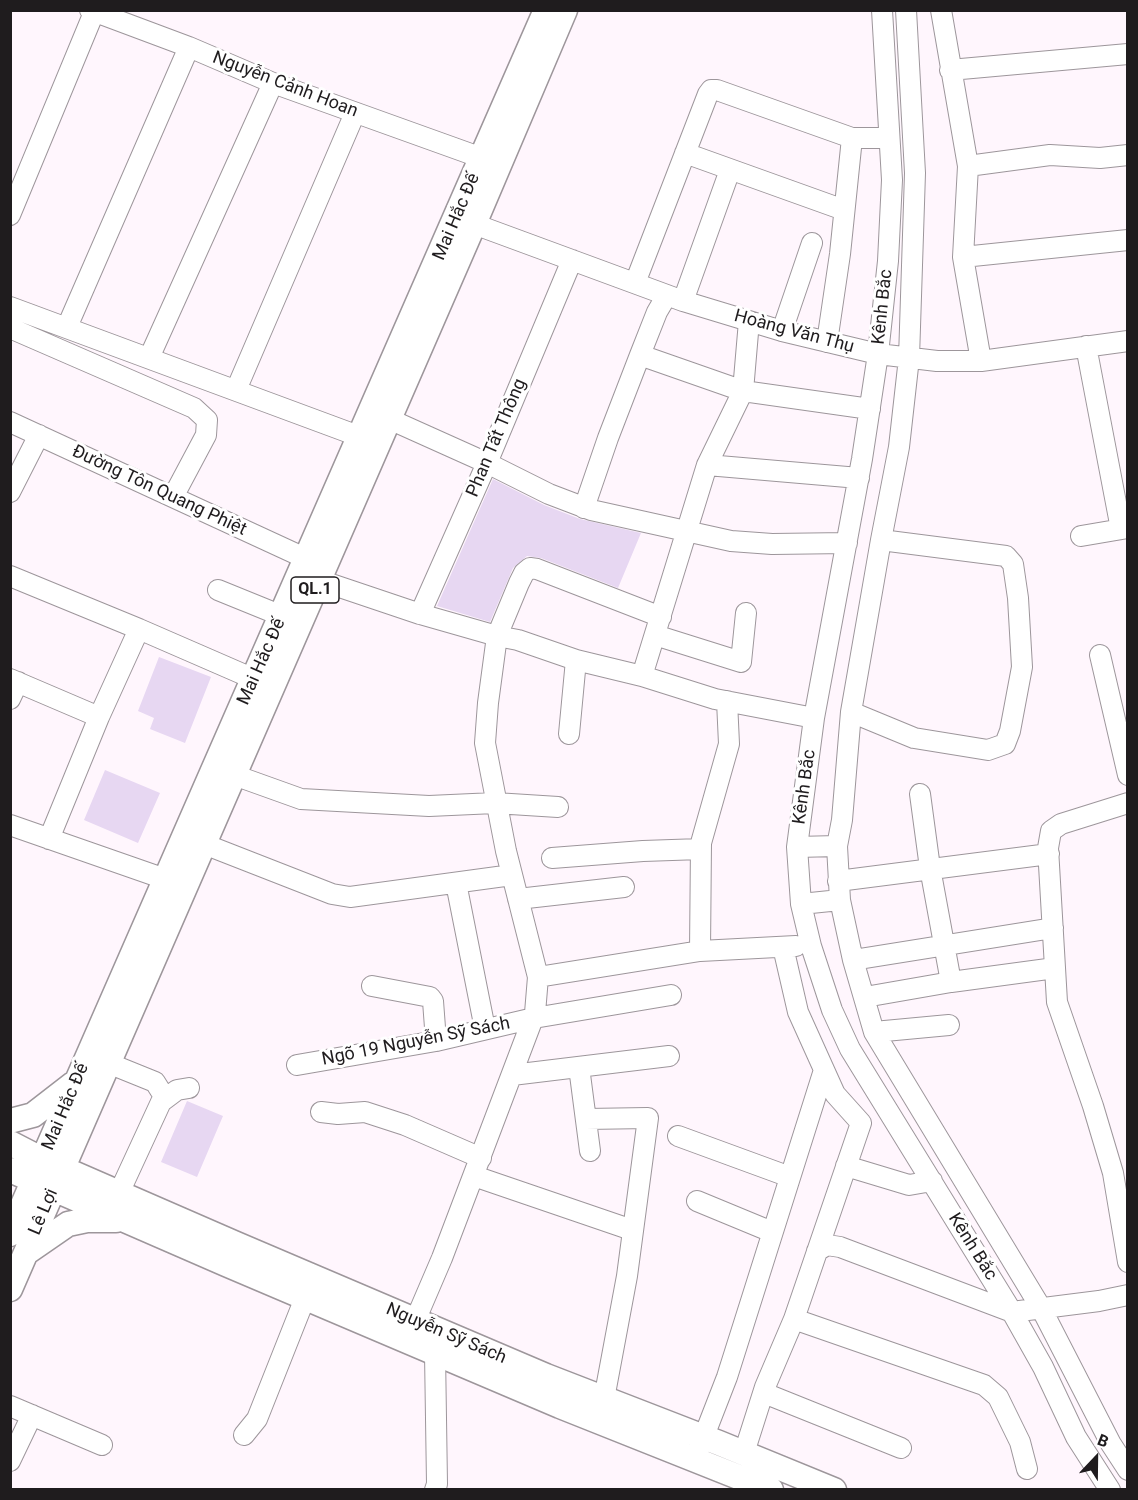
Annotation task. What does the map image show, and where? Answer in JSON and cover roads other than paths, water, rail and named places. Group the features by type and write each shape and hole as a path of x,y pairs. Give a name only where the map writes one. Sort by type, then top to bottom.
{"main road":[{"name":"Mai Hắc Đế","path":"48,1174 108,1063 389,419 412,345 482,158 546,10"},
{"name":"Mai Hắc Đế","path":"48,1174 77,1081 361,437 412,345 474,224 565,10"},
{"path":"10,1120 33,1115 77,1081"},
{"path":"10,1143 48,1174"},
{"path":"10,1170 48,1174"},
{"name":"Nguyễn Sỹ Sách","path":"48,1174 119,1193 231,1254 305,1298 415,1321 695,1460 771,1490"},
{"name":"Nguyễn Sỹ Sách","path":"48,1174 122,1219 231,1254 355,1307 435,1353 542,1386 604,1399 834,1490"},
{"name":"Lê Lợi","path":"10,1234 48,1174"},
{"name":"Lê Lợi","path":"10,1289 26,1253 48,1174"},
{"path":"26,1253 68,1224 87,1220 122,1219"}],"street":[{"name":"Kênh Bắc","path":"882,10 892,180 888,261 870,409 814,718 796,847 801,904 811,946 832,1010 850,1049 1012,1312 1042,1366 1076,1437 1110,1490"},
{"name":"Kênh Bắc","path":"906,10 915,173 909,358 899,447 851,712 842,820 837,846 839,890 853,960 874,1032 1119,1442 1128,1470"},
{"path":"941,10 968,166 963,257 981,361"},
{"name":"Nguyễn Cảnh Hoan","path":"93,11 189,47 273,83 482,158"},
{"path":"10,215 93,11"},
{"path":"67,327 189,47"},
{"path":"950,70 1128,54"},
{"path":"149,358 273,83"},
{"path":"635,283 708,94 714,90 852,138 889,138"},
{"path":"236,390 355,113"},
{"path":"826,342 840,254 852,138"},
{"path":"685,153 844,210"},
{"path":"968,166 1050,155 1100,158 1128,155"},
{"path":"584,508 608,438 657,312 675,298 730,170"},
{"name":"Hoàng Văn Thụ","path":"474,224 675,298 782,331 878,354 937,361 981,361 1128,341"},
{"path":"963,257 1128,240"},
{"path":"782,331 812,243"},
{"name":"Phan Tất Thông","path":"420,614 488,463 572,261"},
{"path":"10,307 361,437"},
{"path":"642,676 708,465 743,391 749,321"},
{"path":"10,328 194,408 207,420 206,435 174,497"},
{"path":"1081,536 1124,529 1086,346"},
{"path":"640,355 743,391 870,409"},
{"path":"389,419 584,508 741,542 847,543"},
{"name":"Đường Tôn Quang Phiệt","path":"10,422 307,559"},
{"path":"10,492 39,435"},
{"path":"708,465 858,478"},
{"path":"851,712 914,738 988,750 1005,744 1022,667 1018,597 1013,564 1006,556 881,540"},
{"path":"415,1321 442,1258 534,1018 538,977 495,803 485,743 498,636 519,582 530,568 537,569 741,662 746,613"},
{"path":"10,576 254,679"},
{"path":"319,580 420,614 518,640 576,660 642,676 727,701 814,718"},
{"path":"218,590 282,616"},
{"path":"49,839 99,717 139,629"},
{"path":"1100,655 1128,775"},
{"path":"569,734 576,660"},
{"path":"13,686 99,717"},
{"path":"700,951 701,849 729,744 727,701"},
{"path":"234,775 301,799 429,806 495,803 558,807"},
{"path":"920,794 930,868 951,982"},
{"path":"1128,803 1061,824 1051,831 1049,854 1057,1002 1113,1173 1128,1262"},
{"path":"10,825 165,879"},
{"path":"204,844 332,894 350,897 513,875"},
{"path":"796,847 837,846"},
{"path":"552,858 701,849"},
{"path":"801,904 839,890 930,868 1049,854"},
{"path":"456,883 485,1029"},
{"path":"518,899 624,887"},
{"path":"853,960 1053,928"},
{"path":"538,977 700,951 811,946"},
{"path":"744,1453 765,1387 794,1319 861,1123 835,1094 798,1012 783,947"},
{"path":"865,997 951,982 1055,968"},
{"path":"372,986 430,997 433,1001 436,1041"},
{"name":"Ngõ 19 Nguyễn Sỹ Sách","path":"297,1065 436,1041 534,1018 672,995"},
{"path":"874,1032 949,1025"},
{"path":"512,1075 669,1056"},
{"path":"108,1063 155,1082 165,1098"},
{"path":"579,1067 590,1151"},
{"path":"695,1460 727,1377 824,1070"},
{"path":"119,1193 161,1102 177,1090 189,1088"},
{"path":"321,1112 338,1114 365,1112 405,1125 477,1167 632,1230"},
{"path":"586,1119 648,1118 627,1276 604,1399"},
{"path":"678,1136 789,1176"},
{"path":"846,1166 909,1185 932,1181"},
{"path":"697,1201 772,1232"},
{"path":"817,1251 826,1245 840,1247 1012,1312 1128,1295"},
{"path":"244,1435 257,1419 305,1298"},
{"path":"794,1319 984,1385 998,1397 1020,1442 1027,1469"},
{"path":"435,1353 437,1484 435,1490"},
{"path":"765,1387 769,1395 901,1448"},
{"path":"10,1406 102,1445"},
{"path":"10,1461 32,1415"}]}
